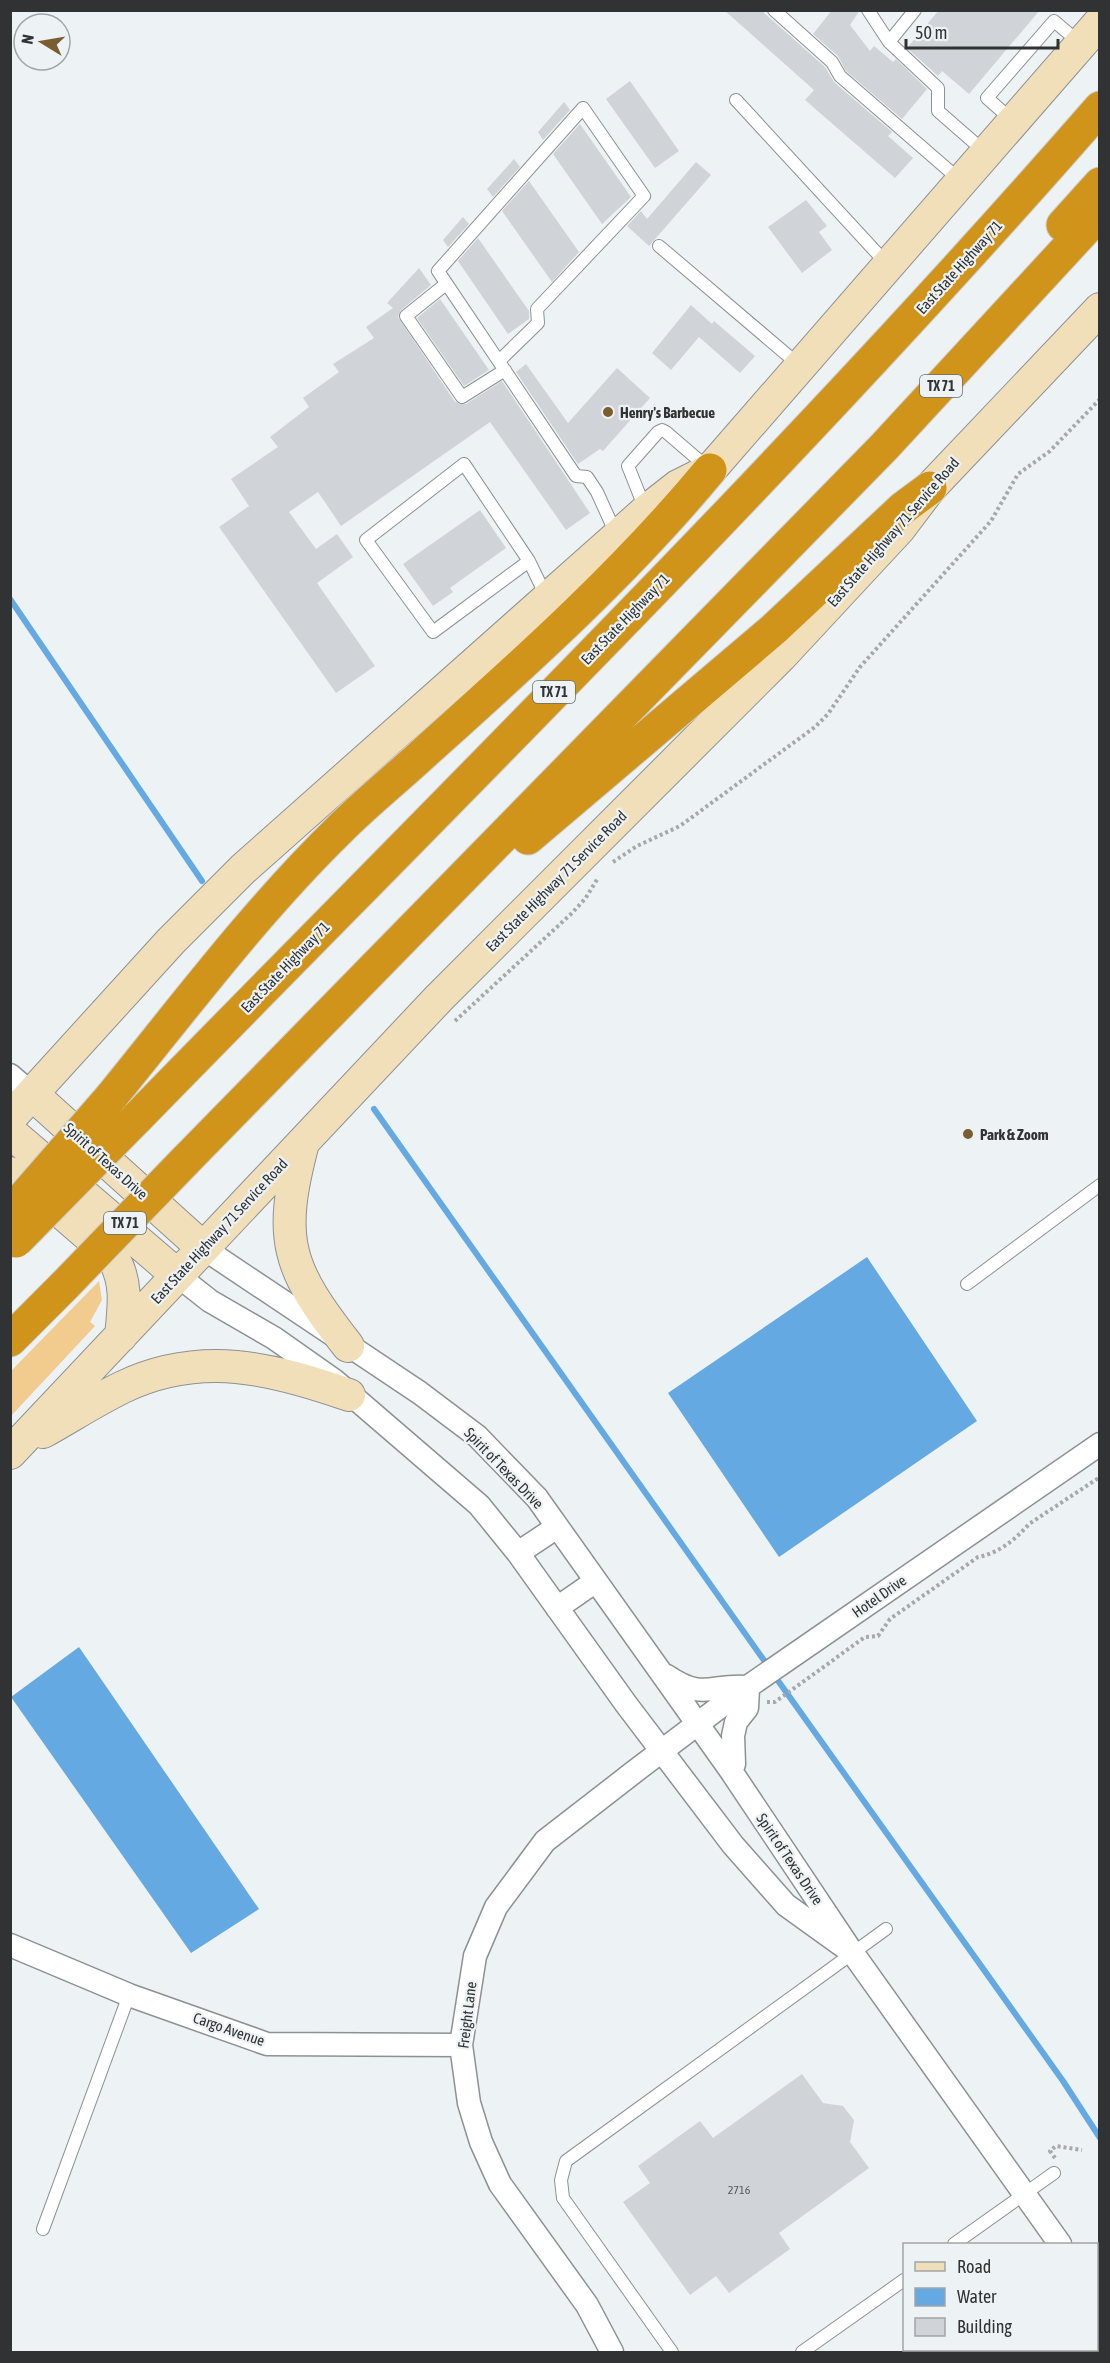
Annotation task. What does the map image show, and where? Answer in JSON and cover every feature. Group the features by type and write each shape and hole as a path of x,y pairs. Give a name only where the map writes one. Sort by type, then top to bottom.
{"highway":[{"name":"East State Highway 71","path":"12,1234 136,1119 717,524 935,294 1100,108"},
{"path":"935,294 978,273 1100,136"},
{"path":"684,652 762,549 1100,184"},
{"name":"TX 71","path":"10,1340 892,438 1100,213"},
{"path":"12,1234 111,1097 253,922 303,867 341,827 549,639 636,554 710,470"},
{"path":"474,867 520,844 549,822 765,636 903,508 930,488"}],"street":[{"path":"10,1118 21,1084 218,894 646,512 678,486 710,470 1090,33"},
{"name":"East State Highway 71 Service Road","path":"16,1448 304,1140 519,917 781,656 899,529 930,488 1100,309"},
{"name":"Spirit of Texas Drive","path":"21,1084 203,1248 420,1393 477,1436 537,1498 731,1771 852,1952 1059,2243"},
{"name":"Spirit of Texas Drive","path":"10,1132 177,1275 210,1301 282,1344 335,1381 479,1505 518,1553 662,1753 733,1845 786,1905 852,1952"},
{"path":"304,1140 291,1189 288,1224 291,1248 311,1296 348,1346"},
{"path":"10,1173 24,1180 112,1256 121,1270 124,1286 121,1336"},
{"path":"16,1448 123,1387 153,1376 198,1366 255,1367 349,1395"},
{"name":"Hotel Drive","path":"662,1753 782,1664 1100,1444"},
{"path":"518,1553 557,1527"},
{"path":"557,1608 596,1581"},
{"path":"663,1674 680,1685 708,1692 729,1686 754,1684 747,1708 736,1722 733,1736 734,1764 731,1771"},
{"name":"Freight Lane","path":"612,2352 587,2305 500,2184 481,2142 469,2103 461,2045 475,1956 496,1907 545,1841 662,1753"},
{"name":"Cargo Avenue","path":"10,1945 129,1995 267,2044 461,2045"}],"lane":[{"path":"774,10 832,62 840,76 961,180"},
{"path":"868,10 889,42 938,88 938,111 986,153"},
{"path":"889,42 915,10"},
{"path":"1013,121 987,98 1053,16 1090,33"},
{"path":"736,100 887,264"},
{"path":"446,284 406,316 462,397 502,366 538,323 537,309 644,196 583,108 438,270 446,284 502,366 576,476 587,477 597,492 618,537"},
{"path":"659,246 800,366"},
{"path":"646,512 628,470 629,463 662,430 710,470"},
{"path":"529,561 433,632 366,540 464,464 529,561 548,599"},
{"path":"967,1284 1100,1185"},
{"path":"672,2352 563,2198 561,2180 566,2161 886,1929"},
{"path":"43,2229 129,1995"},
{"path":"955,2243 1058,2169"},
{"path":"802,2352 903,2281"}],"path":[{"path":"609,865 638,846 680,826 815,727 828,714 860,667 991,521 1018,474 1050,451 1100,399"},
{"path":"451,1025 571,914 602,872"},
{"path":"775,1702 865,1636 878,1636 890,1619 978,1557 990,1556 1022,1534 1029,1524 1100,1477"},
{"path":"1058,2169 1050,2151 1056,2146 1082,2150"}],"shaded area":[{"path":"99,1281 102,1300 90,1322 95,1326 11,1416 11,1371"}],"water":[{"path":"867,1257 977,1421 779,1557 668,1393"},
{"path":"79,1647 259,1909 191,1953 11,1697"}],"building":[{"path":"724,10 761,10 825,67 834,82 892,132 888,136 913,158 895,178 805,100 814,90"},
{"path":"832,10 860,10 850,25 870,51 874,46 893,62 896,59 927,89 902,119 846,71 838,56 813,34"},
{"path":"939,10 1040,10 969,94 942,71 938,76 907,48"},
{"path":"630,81 679,151 655,168 606,99"},
{"path":"564,102 570,110 543,140 538,132"},
{"path":"580,124 631,197 602,224 553,154"},
{"path":"514,159 520,167 493,197 487,189"},
{"path":"696,162 711,175 649,246 627,226 641,211 647,219"},
{"path":"529,181 579,252 552,282 502,211"},
{"path":"806,200 827,226 819,232 832,250 802,273 768,227"},
{"path":"463,217 469,224 448,247 443,240"},
{"path":"478,238 529,311 529,319 508,334 458,261"},
{"path":"419,268 431,285 401,310 398,317 455,402 466,404 502,381 590,513 566,530 490,422 341,526 318,492 289,512 316,549 337,534 353,557 317,583 375,666 336,693 219,527 249,506 231,479 278,447 270,437 309,407 303,398 339,372 333,364 374,338 366,327 393,308 387,303"},
{"path":"440,299 489,370 464,386 417,318"},
{"path":"691,305 712,324 714,321 755,356 740,373 699,337 671,370 652,353"},
{"name":"Henry's Barbecue","path":"526,364 568,423 617,368 650,398 603,451 600,449 578,464 516,372"},
{"path":"480,510 506,548 450,588 453,592 433,606 403,564"},
{"path":"802,2074 823,2103 843,2106 854,2120 850,2142 869,2168 779,2233 790,2249 729,2293 716,2276 690,2295 623,2202 650,2183 638,2166 700,2121 713,2138"}],"waterway":[{"path":"10,599 202,881"},
{"path":"374,1109 768,1666"},
{"path":"774,1675 1063,2081 1100,2138"}],"place":[{"name":"Henry's Barbecue","path":"608,412"},
{"name":"Park & Zoom","path":"968,1134"}]}
